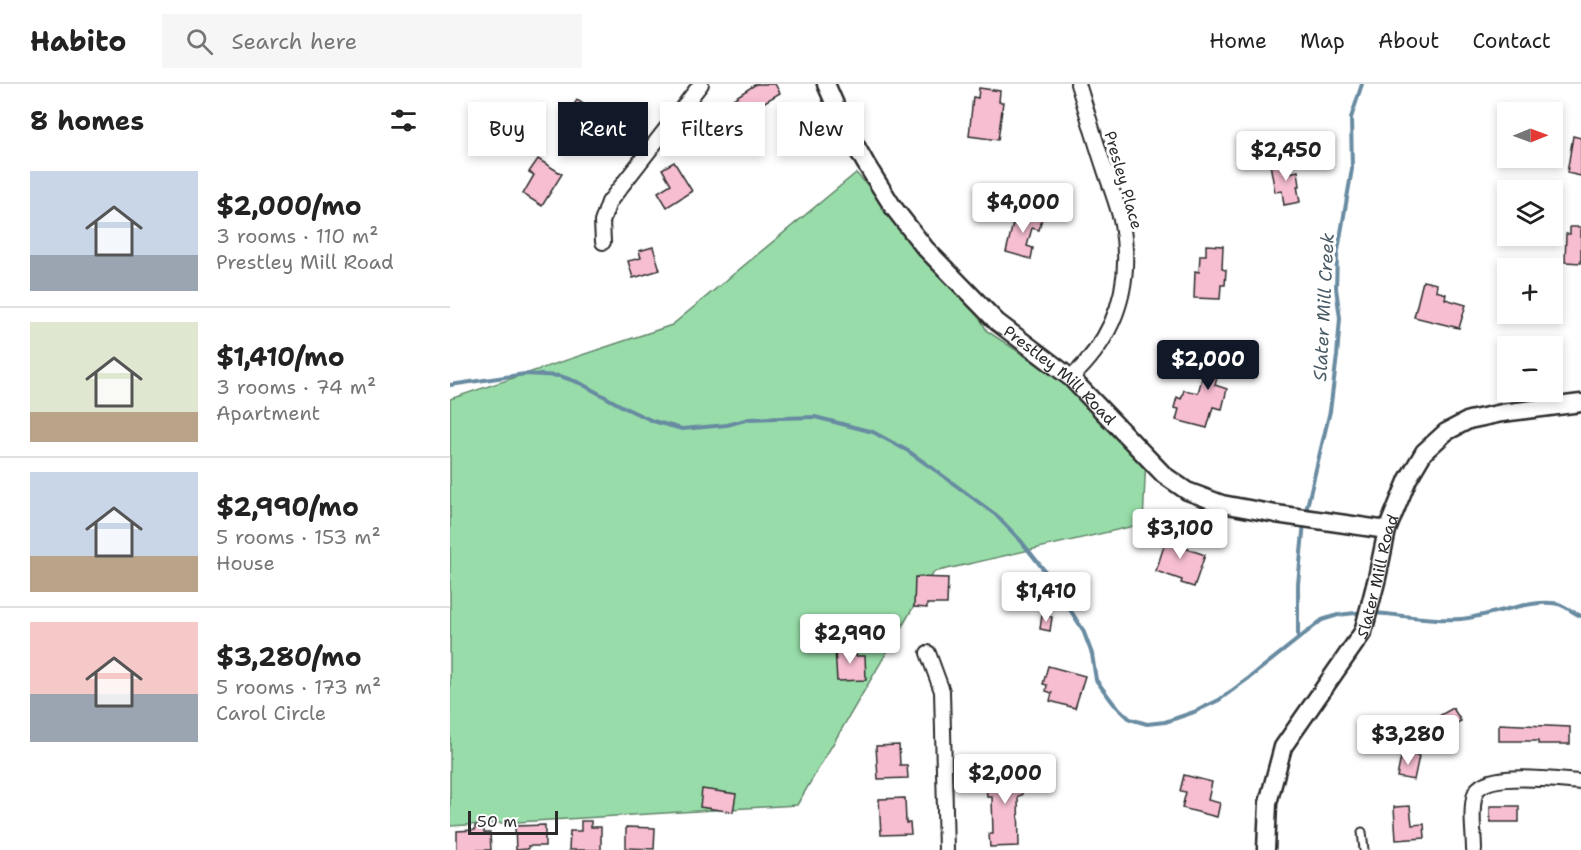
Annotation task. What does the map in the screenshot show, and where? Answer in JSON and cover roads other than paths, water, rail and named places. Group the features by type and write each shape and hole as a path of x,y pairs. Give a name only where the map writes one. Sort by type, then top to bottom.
{"street":[{"path":"603,242 602,222 609,202 701,84"},
{"name":"Prestley Mill Road","path":"826,84 844,125 866,164 893,207 925,248 997,322 1071,378 1164,475 1187,491 1222,504 1387,530"},
{"name":"Presley Place","path":"1071,378 1089,360 1107,334 1122,300 1125,277 1122,223 1078,84"},
{"name":"Slater Mill Road","path":"1266,850 1268,803 1283,747 1363,632 1387,530 1408,479 1424,452 1446,432 1469,420 1502,413 1581,403"},
{"path":"928,653 942,691 946,850"},
{"path":"1474,850 1473,806 1475,791 1482,785 1507,778 1581,782"}],"lane":[{"path":"1362,832 1364,850"}],"waterway":[{"name":"Slater Mill Creek","path":"1305,515 1330,411 1340,318 1336,288 1337,256 1352,169 1351,118 1362,84"},
{"path":"450,385 525,374 560,376 580,383 653,421 682,429 727,425 749,419 815,417 873,432 908,451 935,470 996,515 1021,541 1048,575 1083,630 1092,654 1096,680 1114,704 1130,719 1147,724 1165,722 1219,700 1322,620 1338,615 1364,612"},
{"name":"Slater Mill Creek","path":"1298,638 1298,584 1304,522"},
{"path":"1374,613 1428,619 1461,619 1526,605 1551,603 1561,605 1581,616"}]}
